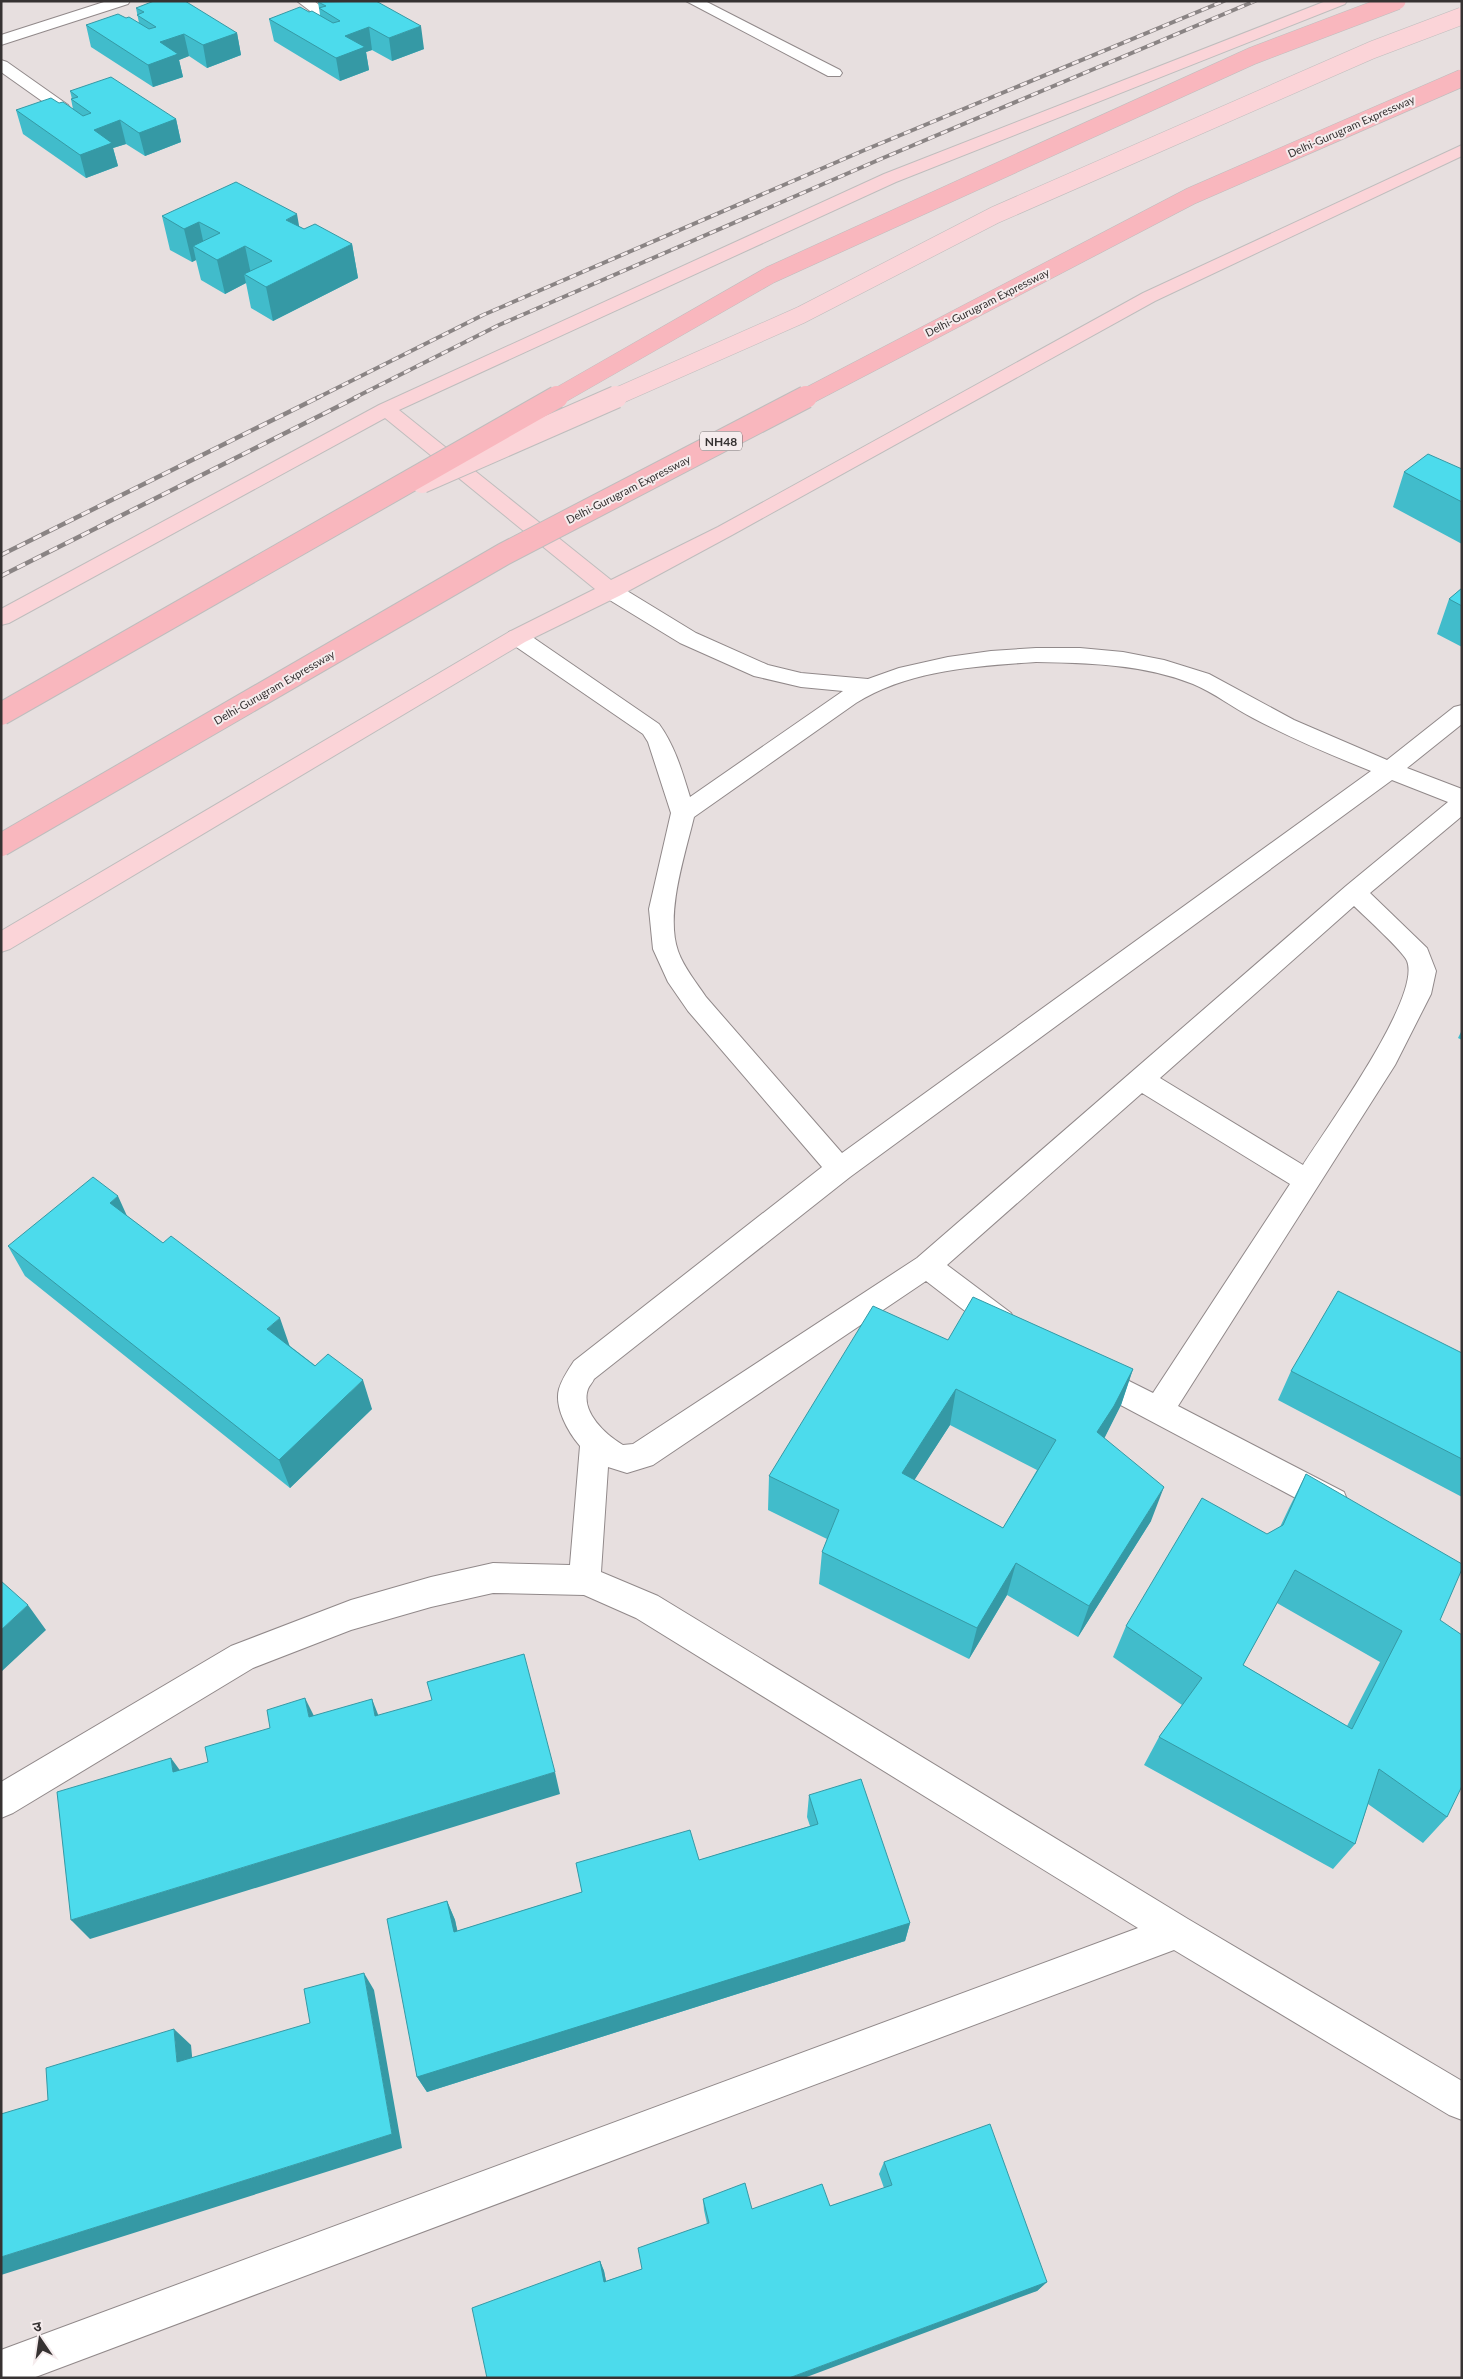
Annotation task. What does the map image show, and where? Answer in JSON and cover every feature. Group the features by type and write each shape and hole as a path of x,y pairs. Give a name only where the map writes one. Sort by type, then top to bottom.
{"highway":[{"path":"1,714 770,275 1252,56 1397,1"},
{"name":"Delhi-Gurugram Expressway","path":"1,845 522,544 1191,196 1462,78"}],"main road":[{"path":"1,618 386,409 890,178 1340,1"},
{"path":"348,515 801,315 995,215 1372,50 1462,16"},
{"path":"1,943 517,637 725,532 1149,297 1462,150"},
{"path":"386,409 611,591"}],"street":[{"path":"1,40 123,1"},
{"path":"304,1 323,14"},
{"path":"693,1 834,73"},
{"path":"1,65 62,108"},
{"path":"611,591 688,638 762,671 801,680 868,686"},
{"path":"517,637 650,729 659,740 666,756 682,813 661,909 665,949 677,975 697,1004 840,1170"},
{"path":"682,813 868,686 926,667 978,657 1081,656 1121,659 1157,666 1203,680 1260,713 1389,770 1462,798"},
{"path":"1462,712 1389,770 840,1170 584,1370 573,1390 574,1404 587,1434 607,1454 625,1460 642,1456 927,1266 1355,892 1462,803"},
{"path":"1159,1410 1386,1058 1418,994 1423,971 1418,955 1355,892"},
{"path":"1142,1080 1307,1181"},
{"path":"927,1266 994,1318 1026,1337"},
{"path":"1067,1361 1107,1384 1354,1512"},
{"path":"585,1580 594,1442"},
{"path":"1,1800 242,1657 333,1622 432,1592 493,1578 585,1580 647,1608 1176,1931 1462,2102"},
{"path":"1,2370 1176,1931"}],"building":[{"path":"154,1 185,1 237,33 203,45 184,34 160,42 178,54 148,65 86,25 118,14 126,18 129,17 149,29 156,27 137,15 144,12 136,8"},
{"path":"376,1 421,26 389,38 369,27 345,36 365,47 336,58 269,19 300,7 309,12 312,11 333,23 340,21 319,8 326,6 318,2"},
{"path":"111,77 176,119 139,133 120,120 94,130 112,143 80,155 16,110 51,98 59,103 63,102 83,116 91,113 71,99 78,97 70,91"},
{"path":"236,182 297,214 286,220 304,229 315,224 352,244 266,287 244,274 272,261 245,246 217,260 193,246 220,233 199,222 184,229 162,216"},
{"path":"1428,454 1462,469 1462,502 1404,472"},
{"path":"1462,588 1462,606 1449,599"},
{"path":"93,1177 118,1196 110,1203 163,1243 171,1236 280,1318 267,1329 315,1366 328,1354 363,1380 279,1460 8,1246"},
{"path":"1338,1291 1462,1353 1462,1459 1291,1371"},
{"path":"973,1297 1133,1369 1114,1406 1097,1432 1164,1487 1089,1606 1016,1563 977,1628 822,1552 839,1510 769,1476 873,1306 948,1340","holes":["956,1389 1056,1440 1003,1528 902,1473"]},
{"path":"1306,1474 1462,1564 1462,1569 1440,1620 1462,1635 1462,1786 1447,1817 1379,1769 1355,1844 1159,1737 1202,1678 1126,1626 1202,1498 1267,1534 1283,1525","holes":["1295,1570 1402,1631 1352,1729 1243,1665"]},
{"path":"1,1581 28,1605 1,1630"},
{"path":"524,1654 555,1772 71,1920 57,1792 171,1758 173,1772 208,1762 205,1747 270,1728 267,1710 305,1698 309,1717 372,1699 375,1716 432,1700 427,1682"},
{"path":"861,1779 910,1923 417,2077 387,1919 447,1901 454,1932 582,1892 576,1863 690,1830 699,1860 818,1824 809,1795"},
{"path":"364,1973 392,2134 1,2257 1,2114 48,2100 46,2068 174,2029 177,2062 310,2023 304,1989"},
{"path":"990,2124 1047,2282 789,2378 487,2378 472,2308 600,2261 604,2282 642,2269 638,2248 709,2223 703,2199 745,2183 752,2209 822,2184 830,2206 892,2185 884,2162"}],"railway":[{"path":"319,397 483,315 867,149 1224,1"},
{"path":"354,398 499,325 883,158 1255,1"},
{"path":"1,555 319,397"},
{"path":"1,576 357,397"}]}
